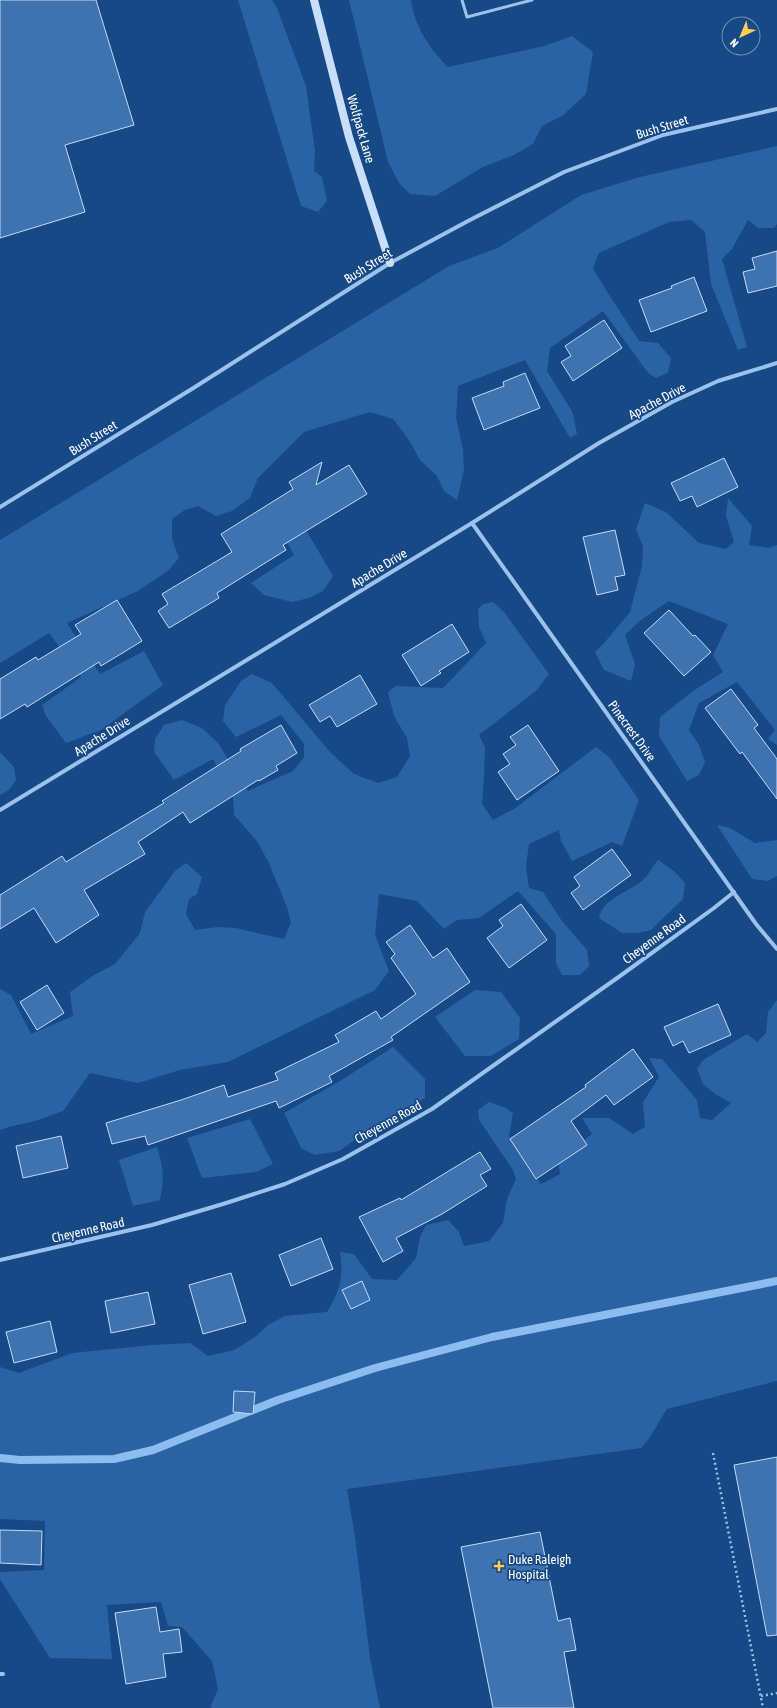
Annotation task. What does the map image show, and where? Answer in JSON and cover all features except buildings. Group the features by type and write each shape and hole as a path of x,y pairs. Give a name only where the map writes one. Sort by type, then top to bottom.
{"street":[{"name":"Wolfpack Lane","path":"314,0 349,137 390,263"},
{"name":"Bush Street","path":"0,507 195,387 390,263 468,221 564,172 663,135 777,109"},
{"name":"Apache Drive","path":"0,810 472,523 599,443 672,402 718,381 777,363"},
{"name":"Pinecrest Drive","path":"472,523 756,924 777,949"},
{"name":"Cheyenne Road","path":"0,1260 146,1226 223,1204 285,1184 342,1159 441,1102 630,969 734,892"}],"lane":[{"path":"462,0 467,17 532,0"}],"path":[{"path":"713,1453 763,1708"},
{"path":"760,1696 777,1693"}],"shaded area":[{"path":"238,0 272,0 277,8 306,86 315,151 314,171 322,177 327,201 318,212 301,206"},
{"path":"349,0 411,0 419,28 429,45 448,67 544,46 572,36 593,52 586,94 562,116 542,126 533,144 514,155 483,167 435,196 410,194 399,183 388,162"},
{"path":"777,146 777,224 774,228 758,228 748,220 732,249 722,259 747,347 738,350 711,284 705,232 691,220 669,222 599,253 593,268 639,341 658,343 671,358 668,373 656,378 648,373 603,311 550,348 547,371 573,413 577,434 570,438 525,360 458,386 456,417 463,450 464,470 457,500 444,491 437,476 420,460 409,440 393,419 370,412 304,432 258,478 250,498 232,511 216,516 198,506 185,510 172,519 172,539 179,558 168,571 138,591 67,623 100,674 144,651 163,685 101,730 66,743 46,716 42,705 81,677 49,633 0,663 0,540 449,266 498,248 581,195 640,177"},
{"path":"728,498 752,526 749,545 768,548 777,545 777,745 768,739 775,730 737,682 699,703 689,730 699,745 705,762 699,775 687,781 659,736 660,717 693,691 723,672 713,655 728,624 669,601 641,620 625,635 635,664 631,681 604,670 595,652 630,612 642,566 643,546 636,530 645,503 666,512 699,543 726,549 734,542 726,516"},
{"path":"293,508 333,576 323,591 309,598 292,602 264,595 251,583 294,555 271,514"},
{"path":"493,602 504,612 549,674 537,690 479,735 485,747 482,804 493,820 514,809 596,747 609,757 639,800 622,846 612,842 572,861 561,841 559,830 529,844 526,867 529,888 543,892 562,921 587,950 589,966 580,975 562,975 556,963 556,934 518,891 479,918 457,920 444,929 417,901 379,894 375,935 389,971 375,990 228,1062 180,1070 138,1083 90,1073 63,1111 35,1121 0,1130 0,989 11,995 31,1034 73,1016 70,992 94,975 115,964 140,933 145,912 175,871 186,863 202,877 197,894 189,899 186,914 195,930 217,927 236,928 284,939 291,923 287,907 268,861 256,840 234,815 233,797 213,759 174,780 154,752 155,739 164,725 182,720 202,728 218,743 248,791 293,771 304,757 304,744 281,715 236,737 223,721 225,705 241,681 252,674 272,683 330,752 354,774 378,783 397,777 410,756 407,738 394,716 388,692 396,686 443,688 486,643 479,627 478,609 483,604"},
{"path":"0,752 14,767 16,780 9,790 0,795"},
{"path":"717,825 730,828 755,843 777,840 777,876 768,881 752,879"},
{"path":"658,860 675,872 685,883 683,899 651,930 638,933 622,933 599,918 601,911 611,900 643,880"},
{"path":"475,990 501,992 520,1018 519,1039 491,1056 465,1056 435,1017"},
{"path":"777,1000 777,1381 667,1409 652,1434 641,1448 347,1489 355,1537 370,1658 380,1708 210,1708 218,1689 212,1661 182,1627 168,1626 161,1602 107,1605 112,1659 50,1658 0,1579 0,1572 44,1570 45,1521 0,1519 0,1367 19,1373 72,1353 152,1345 190,1343 208,1356 234,1350 255,1337 268,1325 285,1316 327,1312 340,1284 340,1252 354,1254 372,1279 397,1280 416,1258 420,1237 426,1225 448,1220 459,1232 464,1246 489,1241 503,1223 507,1199 516,1179 513,1170 479,1120 478,1110 489,1102 504,1107 513,1113 509,1136 541,1184 560,1174 558,1161 592,1134 582,1118 609,1118 633,1134 645,1127 643,1102 659,1077 649,1058 662,1059 697,1100 700,1118 712,1120 731,1103 715,1094 703,1084 697,1069 703,1060 747,1034 757,1042 766,1033 768,1012"},
{"path":"393,1047 425,1079 425,1098 363,1134 339,1151 315,1155 301,1148 284,1113 340,1081"},
{"path":"250,1119 273,1164 256,1172 202,1178 187,1138"},
{"path":"157,1147 163,1174 160,1200 133,1206 119,1160"}],"waterway":[{"path":"0,1458 20,1460 114,1459 153,1450 278,1400 375,1368 492,1337 777,1281"}],"place":[{"name":"Duke Raleigh Hospital","path":"499,1566"}]}
